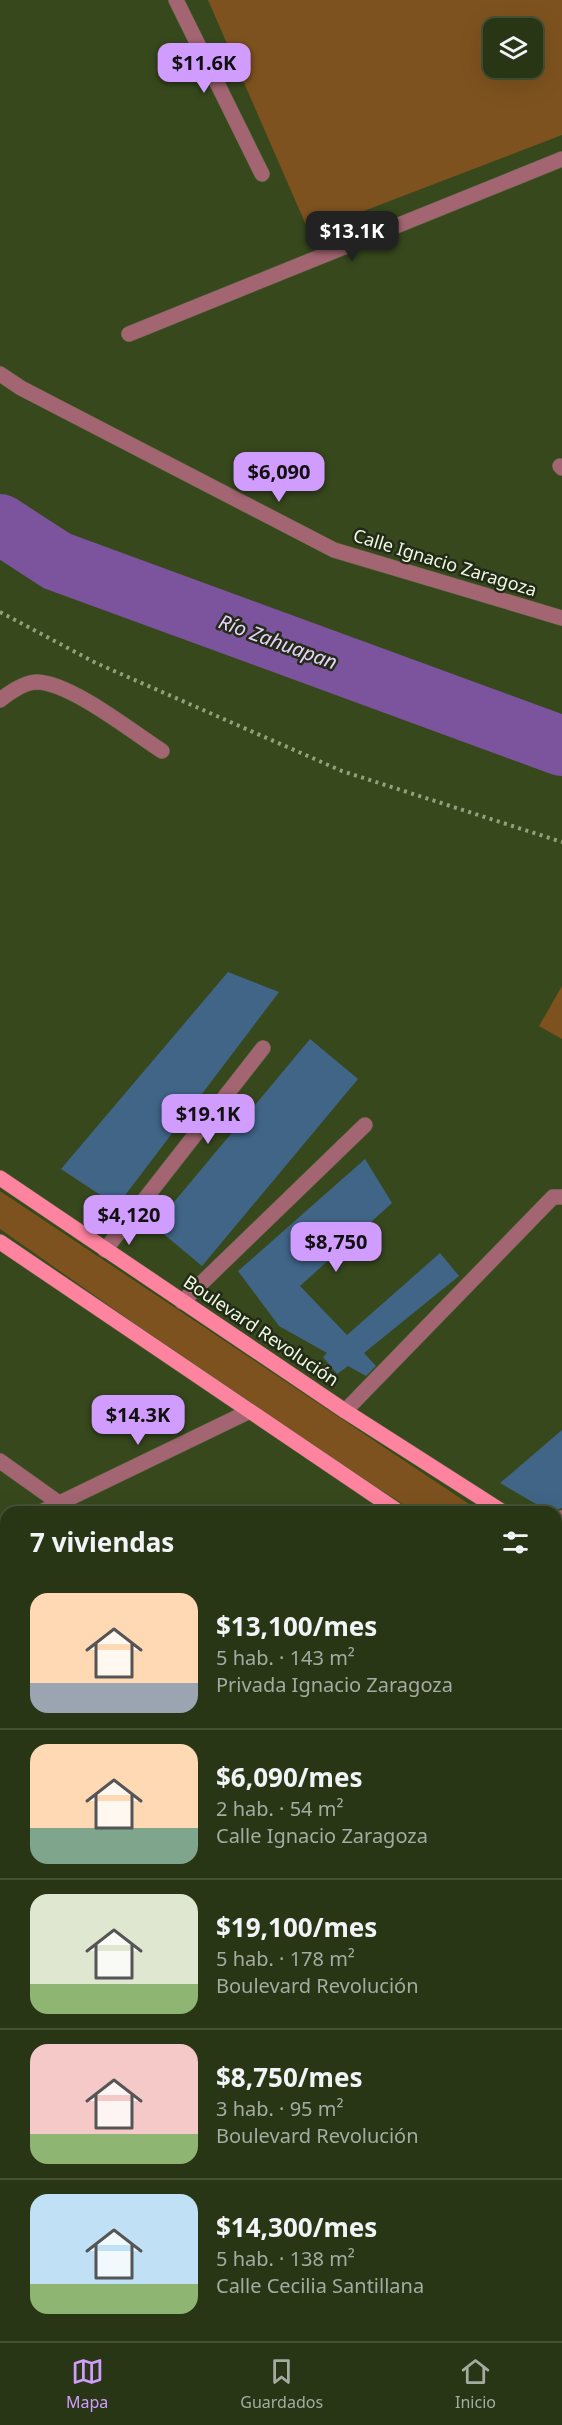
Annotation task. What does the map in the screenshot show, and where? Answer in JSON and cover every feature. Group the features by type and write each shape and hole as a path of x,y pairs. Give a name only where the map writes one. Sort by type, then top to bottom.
{"main road":[{"name":"Boulevard Revolución","path":"0,1178 345,1411 494,1506"},
{"path":"0,1242 390,1506"}],"street":[{"path":"176,0 262,174"},
{"path":"129,334 562,159"},
{"name":"Calle Ignacio Zaragoza","path":"0,374 21,388 334,550 562,618"},
{"path":"0,700 9,693 35,682 64,688 162,751"},
{"path":"105,1250 263,1048"},
{"path":"182,1302 365,1125"},
{"path":"345,1411 553,1197 562,1197"},
{"path":"53,1506 250,1411"},
{"path":"0,1461 59,1503"}],"path":[{"path":"0,612 96,663 342,771 562,842"}],"shaded area":[{"path":"208,0 562,0 562,135 309,232"},
{"path":"562,986 562,1039 539,1026"},
{"path":"0,1191 472,1506 406,1506 259,1411 0,1229"}],"building":[{"path":"228,972 279,992 117,1206 61,1169"},
{"path":"310,1039 358,1079 202,1266 154,1226"},
{"path":"365,1159 392,1203 300,1286 347,1335 440,1253 459,1276 364,1353 376,1366 366,1376 348,1366 337,1374 323,1357 327,1353 279,1326 238,1271"},
{"path":"562,1430 562,1506 540,1506 500,1483"}],"waterway":[{"name":"Río Zahuapan","path":"0,524 57,561 562,746"}]}
